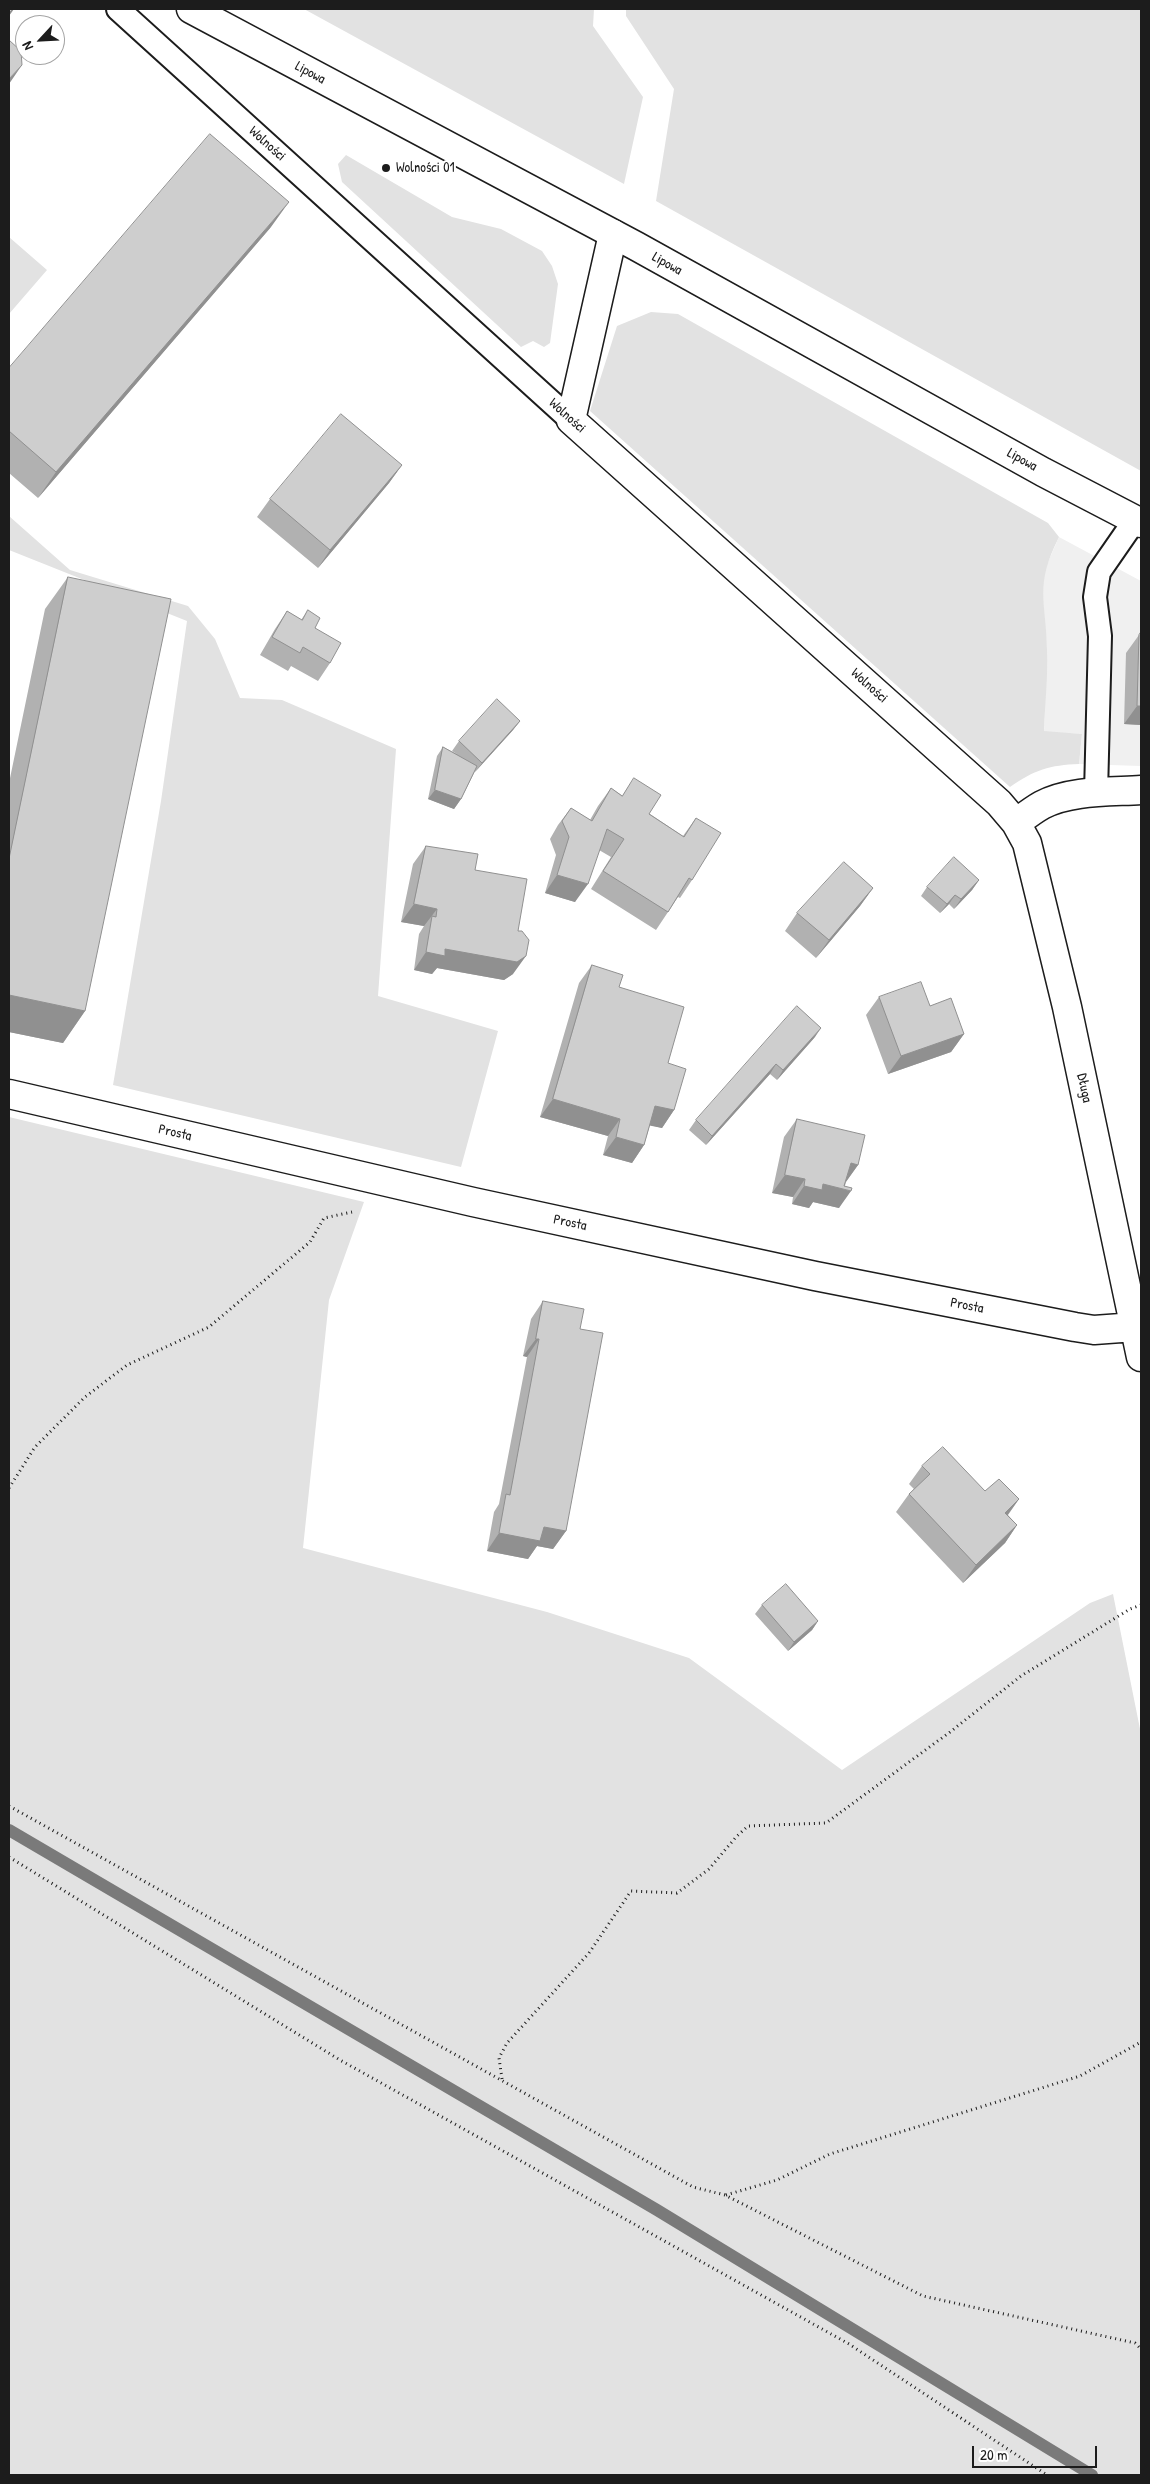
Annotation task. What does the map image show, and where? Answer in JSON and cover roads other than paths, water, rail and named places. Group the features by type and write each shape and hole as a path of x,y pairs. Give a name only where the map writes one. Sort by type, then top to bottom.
{"street":[{"name":"Lipowa","path":"191,9 613,234 1051,476 1138,521"},
{"path":"571,420 613,234"},
{"name":"Wolności","path":"571,420 993,797 1016,823"},
{"path":"1016,823 1042,805 1060,798 1141,790"},
{"name":"Długa","path":"1016,823 1027,843 1065,998 1141,1357"},
{"name":"Prosta","path":"9,1094 383,1181 815,1276 1075,1327 1094,1330 1135,1327"}],"lane":[{"name":"Wolności","path":"118,9 571,420"},
{"path":"1096,793 1100,636 1095,598 1099,572 1138,521"}],"waterway":[{"path":"9,1830 657,2210 1092,2475"}],"place":[{"name":"Wolności 01","path":"386,168"}]}
